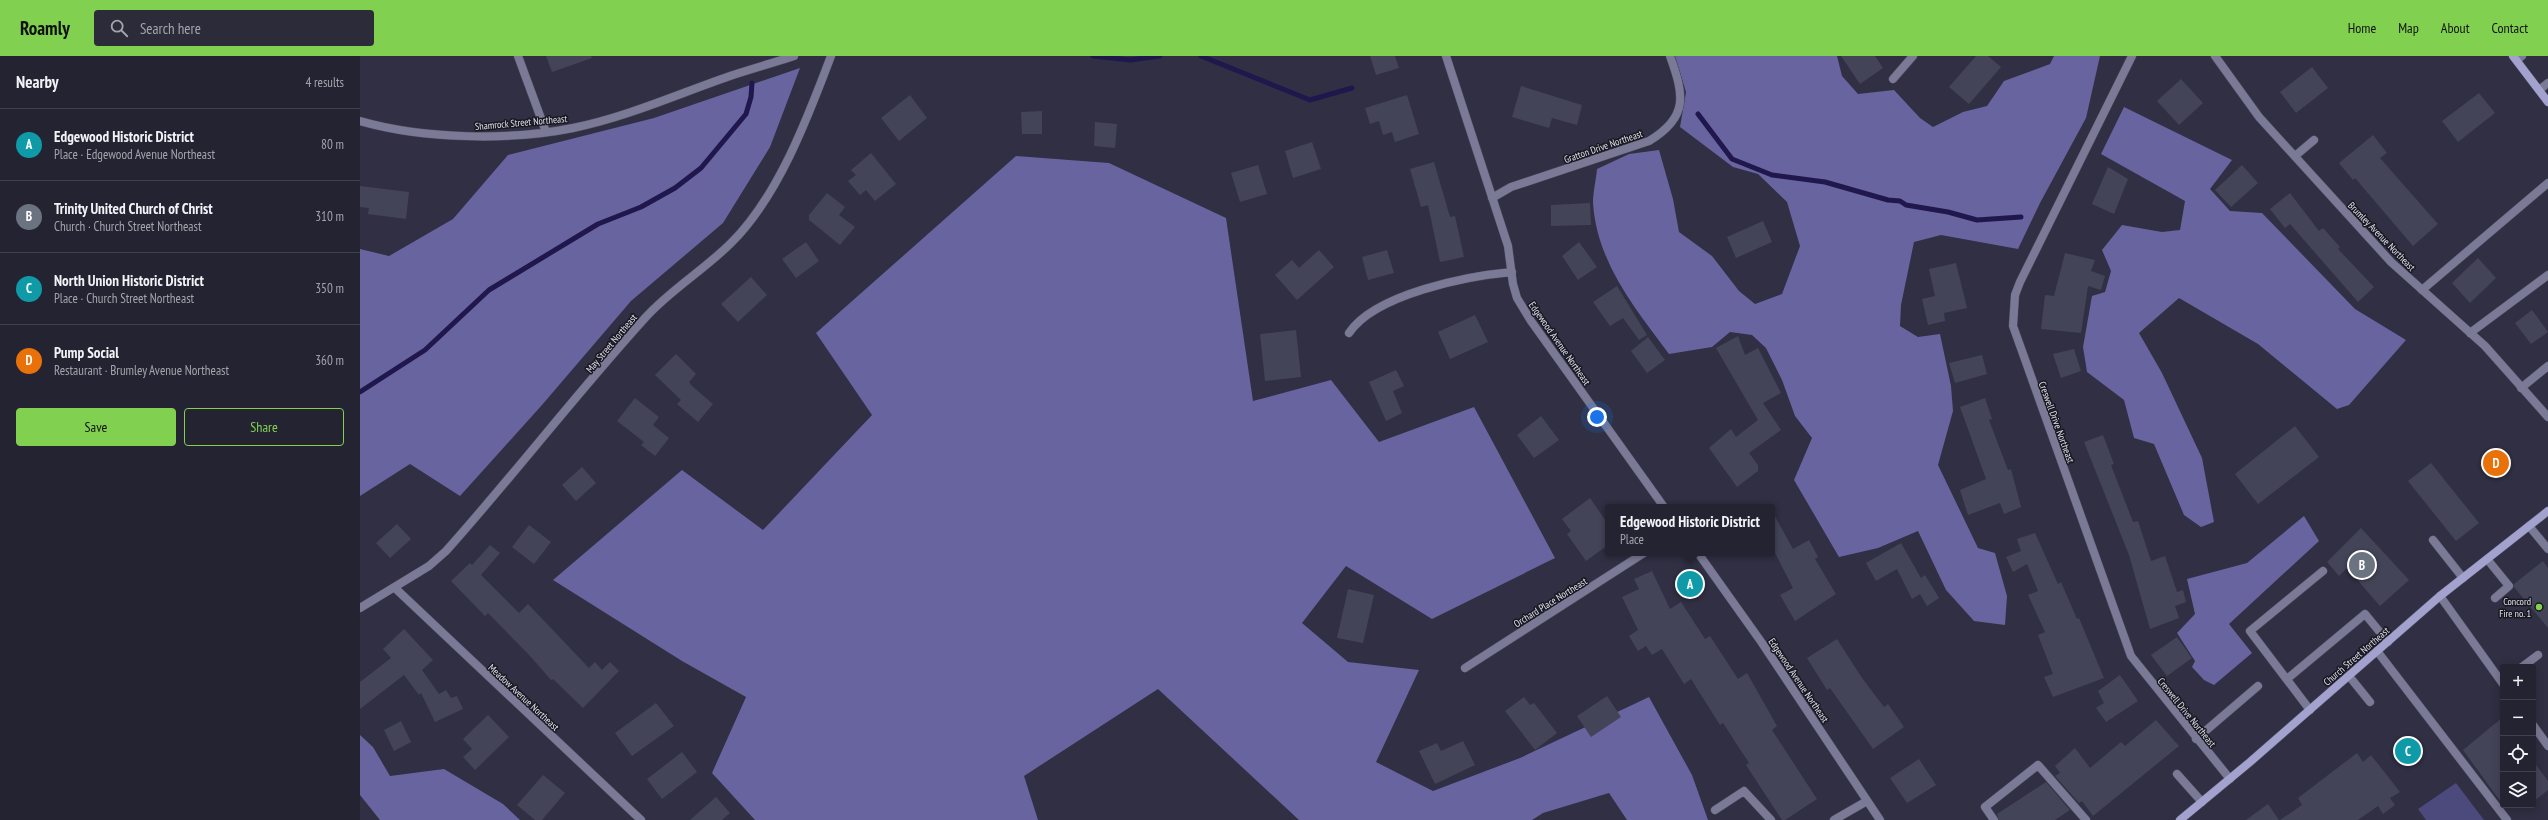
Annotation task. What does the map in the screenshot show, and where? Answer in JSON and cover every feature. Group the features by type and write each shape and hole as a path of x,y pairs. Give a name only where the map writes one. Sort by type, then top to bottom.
{"main road":[{"path":"2518,57 2548,102"},
{"name":"Church Street Northeast","path":"2180,820 2230,779 2440,596 2548,511"}],"street":[{"path":"518,56 546,132"},
{"name":"Shamrock Street Northeast","path":"360,120 432,134 465,137 546,132 572,128 625,115 731,76 794,56"},
{"name":"May Street Northeast","path":"360,608 429,566 446,551 646,317 731,243 757,213 772,190 814,102 831,56"},
{"name":"Edgewood Avenue Northeast","path":"1446,56 1508,246 1518,298 1531,321 1662,504"},
{"name":"Gratton Drive Northeast","path":"1492,198 1511,187 1649,141 1667,130 1675,119 1681,92 1670,56"},
{"path":"1893,78 1913,56"},
{"name":"Creswell Drive Northeast","path":"2132,56 2020,282 2015,295 2013,326 2131,656 2196,739 2230,779"},
{"name":"Brumley Avenue Northeast","path":"2215,56 2259,117 2392,262 2485,346 2548,417"},
{"path":"2539,90 2548,83"},
{"path":"2295,156 2314,140"},
{"path":"2422,290 2548,183"},
{"path":"1349,333 1367,313 1398,299 1455,280 1512,272"},
{"path":"2470,333 2548,274"},
{"path":"2521,388 2548,366"},
{"path":"2529,526 2548,549"},
{"path":"2433,540 2463,578"},
{"name":"Orchard Place Northeast","path":"1465,668 1639,556"},
{"name":"Edgewood Avenue Northeast","path":"1700,556 1762,643 1880,820"},
{"path":"2487,559 2509,586 2495,598"},
{"path":"2310,710 2250,631 2323,571"},
{"name":"Meadow Avenue Northeast","path":"394,588 641,820"},
{"path":"2440,596 2500,679"},
{"path":"2287,679 2365,614 2388,642"},
{"path":"2377,651 2507,820"},
{"path":"2526,664 2538,654"},
{"path":"2349,676 2370,702"},
{"path":"2196,739 2258,686"},
{"path":"2536,729 2548,746"},
{"path":"1994,820 1985,807 2038,765 2086,820"},
{"path":"2177,774 2202,802"},
{"path":"1714,810 1744,791 1771,820"},
{"path":"1834,820 1867,801"}],"shaded area":[{"path":"1675,56 1837,56 1842,76 1858,94 1894,90 1920,118 1933,127 1963,112 1987,106 2004,81 2050,64 2054,56 2100,56 2086,118 2040,203 2018,249 1941,235 1914,242 1901,305 1900,326 1918,337 1940,334 1951,386 1953,411 1938,465 1978,548 1995,553 2007,596 2005,625 1974,621 1946,590 1918,531 1878,548 1839,557 1794,480 1812,438 1795,416 1782,380 1766,348 1752,335 1730,332 1712,347 1669,354 1631,302 1620,284 1602,245 1596,225 1593,199 1597,169 1629,154 1659,150 1673,199 1679,232 1712,256 1739,291 1755,304 1782,294 1800,246 1787,202 1758,174 1733,167 1680,127 1686,92"},
{"path":"800,68 770,147 723,223 631,301 542,405 460,496 410,464 360,496 360,249 389,256 453,219 508,155 654,118"},
{"path":"2124,107 2232,160 2210,189 2230,211 2262,213 2355,309 2406,340 2349,405 2337,409 2258,344 2179,298 2139,333 2162,373 2202,458 2214,522 2201,527 2184,515 2154,444 2134,438 2124,400 2087,372 2083,347 2092,296 2105,292 2111,271 2102,250 2122,225 2162,232 2180,230 2185,201 2101,154"},
{"path":"1016,156 1109,163 1226,218 1253,401 1331,380 1379,442 1474,407 1555,558 1432,619 1346,566 1302,623 1348,662 1419,670 1376,762 1433,791 1520,758 1649,697 1692,775 1708,820 1627,820 1609,793 1543,813 1532,820 1299,820 1158,689 1024,776 1038,820 755,820 712,773 746,697 682,661 553,580 682,470 763,530 872,415 816,333"},
{"path":"2304,516 2319,541 2229,624 2252,653 2214,685 2204,680 2192,667 2195,661 2177,633 2195,614 2187,579 2247,563"},
{"path":"360,735 373,747 390,776 444,769 503,804 520,820 380,820 360,795"},
{"path":"2456,783 2484,820 2426,820 2418,809"}],"building":[{"path":"546,56 591,56 592,58 552,72"},
{"path":"1370,56 1395,56 1399,68 1376,75"},
{"path":"1841,56 1875,56 1883,68 1860,84"},
{"path":"1976,56 1988,56 2001,67 1969,104 1949,87"},
{"path":"2312,67 2328,88 2296,113 2280,92"},
{"path":"2181,79 2203,103 2179,125 2157,101"},
{"path":"1521,86 1582,105 1577,125 1552,118 1549,128 1512,117"},
{"path":"2479,93 2495,113 2458,142 2442,121"},
{"path":"910,95 927,118 899,141 881,118"},
{"path":"1407,95 1419,134 1395,142 1392,132 1383,135 1379,121 1370,124 1365,108"},
{"path":"1042,111 1042,134 1022,134 1021,112"},
{"path":"1095,122 1117,124 1115,148 1094,146"},
{"path":"2373,135 2387,153 2380,158 2438,224 2413,246 2355,178 2353,180 2339,163"},
{"path":"1312,142 1321,169 1293,178 1285,151"},
{"path":"871,153 896,184 875,201 866,190 860,195 848,181 856,175 851,170"},
{"path":"1434,162 1450,217 1455,216 1464,257 1440,262 1428,205 1421,207 1410,169"},
{"path":"1258,165 1267,194 1240,202 1231,173"},
{"path":"2242,165 2258,183 2231,207 2215,190"},
{"path":"2108,167 2128,179 2114,214 2092,204"},
{"path":"360,186 409,192 406,219 368,214 369,208 360,207"},
{"path":"827,193 845,207 839,215 855,227 840,245 809,220 809,215"},
{"path":"2290,193 2319,231 2323,228 2340,247 2338,249 2374,287 2358,302 2290,224 2285,228 2270,209"},
{"path":"1590,203 1591,225 1551,226 1551,205"},
{"path":"1763,221 1772,242 1736,258 1727,237"},
{"path":"806,242 819,261 796,278 782,259"},
{"path":"1579,242 1597,267 1578,280 1562,256"},
{"path":"1319,250 1334,267 1297,300 1275,275 1292,260 1299,268"},
{"path":"1387,250 1394,273 1368,280 1362,257"},
{"path":"2065,253 2095,260 2091,271 2105,276 2101,290 2088,286 2081,333 2041,329 2045,295 2054,296"},
{"path":"2478,258 2496,278 2470,303 2452,283"},
{"path":"1956,263 1967,308 1944,313 1945,321 1928,325 1922,299 1935,296 1929,269"},
{"path":"751,277 767,295 738,322 721,304"},
{"path":"1617,286 1647,335 1639,340 1623,318 1610,326 1593,302"},
{"path":"2532,310 2548,332 2531,344 2515,323"},
{"path":"1475,315 1488,342 1450,359 1438,332"},
{"path":"1296,330 1301,377 1265,381 1260,334"},
{"path":"1738,336 1745,355 1758,348 1781,393 1763,403 1781,430 1749,453 1758,465 1758,471 1737,487 1709,448 1731,429 1736,437 1758,420 1716,348"},
{"path":"1648,337 1665,360 1647,373 1631,351"},
{"path":"2074,349 2081,371 2061,378 2053,354"},
{"path":"676,354 696,374 689,382 713,404 698,422 677,404 681,400 655,375"},
{"path":"1982,355 1987,374 1955,383 1949,363"},
{"path":"1396,370 1404,386 1393,391 1402,413 1386,421 1369,382"},
{"path":"635,398 659,417 653,425 669,438 655,456 641,445 644,442 617,421"},
{"path":"1985,398 1992,419 1989,420 2008,470 2011,469 2021,507 2004,514 2000,503 1968,515 1960,490 1986,479 1960,407"},
{"path":"1541,416 1559,440 1534,458 1517,435"},
{"path":"2295,426 2319,457 2258,504 2235,474"},
{"path":"2103,435 2114,464 2111,465 2133,522 2138,521 2151,561 2165,556 2177,592 2183,590 2186,602 2175,606 2179,618 2150,629 2129,555 2084,442"},
{"path":"2500,447 2512,460 2493,478 2480,465"},
{"path":"2431,463 2479,523 2456,541 2408,481"},
{"path":"582,467 596,483 576,501 562,485"},
{"path":"1590,498 1605,520 1605,547 1586,561 1567,534 1571,531 1562,519"},
{"path":"1775,516 1793,549 1809,540 1818,557 1815,559 1836,594 1795,621 1780,595 1793,588 1775,553"},
{"path":"397,524 411,539 390,558 376,543"},
{"path":"529,525 551,542 534,564 512,547"},
{"path":"2361,528 2409,580 2380,606 2347,568 2339,576 2327,562"},
{"path":"2035,533 2058,584 2061,582 2077,619 2079,618 2104,678 2053,697 2044,677 2053,674 2038,635 2045,632 2028,595 2038,591 2027,564 2013,572 2006,557 2021,551 2017,539"},
{"path":"1901,543 1921,578 1925,575 1939,598 1927,606 1920,594 1912,599 1897,569 1876,581 1866,563"},
{"path":"490,545 500,553 481,575 519,613 528,604 589,668 595,662 602,670 610,662 619,671 583,708 553,679 551,680 488,613 485,616 451,581 470,563 472,565"},
{"name":"Concord Fire no. 1","path":"2543,561 2548,568 2548,628 2514,587 2514,584"},
{"path":"1652,571 1670,609 1681,602 1705,639 1710,636 1738,679 1747,673 1777,726 1772,730 1817,799 1785,820 1782,820 1746,765 1749,763 1723,723 1720,725 1691,679 1684,684 1662,649 1652,655 1646,646 1638,651 1629,636 1638,630 1622,597 1639,589 1634,579"},
{"path":"1348,589 1374,595 1363,643 1337,638"},
{"path":"404,629 433,660 422,670 439,694 446,690 451,698 457,696 463,709 435,722 421,693 419,695 404,675 360,709 360,682 391,658 383,649"},
{"path":"2177,637 2192,658 2167,676 2151,655"},
{"path":"1837,639 1862,678 1884,707 1888,704 1904,727 1873,749 1830,688 1827,690 1807,658"},
{"path":"2120,675 2138,701 2106,722 2096,708 2104,703 2098,691"},
{"path":"1607,696 1621,717 1591,737 1577,716"},
{"path":"1524,697 1530,705 1534,703 1557,733 1535,750 1505,711"},
{"path":"656,703 674,726 632,756 615,733"},
{"path":"488,715 509,737 475,770 463,757 472,749 463,739"},
{"path":"2500,719 2500,801 2463,750"},
{"path":"2156,720 2179,746 2093,816 2082,801 2079,803 2055,776 2060,773 2055,766 2075,748 2090,768 2121,742 2125,746"},
{"path":"401,721 411,742 394,751 384,730"},
{"path":"1463,741 1475,765 1435,784 1419,751 1437,743 1441,751"},
{"path":"682,752 697,772 662,799 647,779"},
{"path":"2357,753 2363,762 2371,755 2400,792 2390,798 2395,805 2383,814 2378,806 2358,820 2280,820 2302,805 2298,798"},
{"path":"1919,759 1936,785 1907,803 1890,778"},
{"path":"2536,765 2548,781 2548,790 2536,800"},
{"path":"543,775 565,793 542,820 535,820 517,805"},
{"path":"2046,782 2070,810 2055,820 1999,820 1997,814"},
{"path":"716,797 730,813 722,820 690,820"},
{"path":"2268,804 2279,820 2246,820"}],"waterway":[{"path":"1093,56 1130,60 1160,56"},
{"path":"1201,56 1310,100 1352,88"},
{"path":"360,392 425,350 489,290 598,224 641,207 675,188 701,168 746,114 751,97 752,83"},
{"path":"1698,114 1732,159 1772,175 1825,182 1888,200 1900,201 1906,205 1948,212 1977,220 2021,217"}],"place":[{"name":"Pump Social","path":"2496,463"},
{"name":"Trinity United Church of Christ","path":"2362,565"},
{"name":"Edgewood Historic District","path":"1690,584"},
{"name":"Concord Fire no. 1","path":"2539,607"},
{"name":"North Union Historic District","path":"2408,751"}]}
